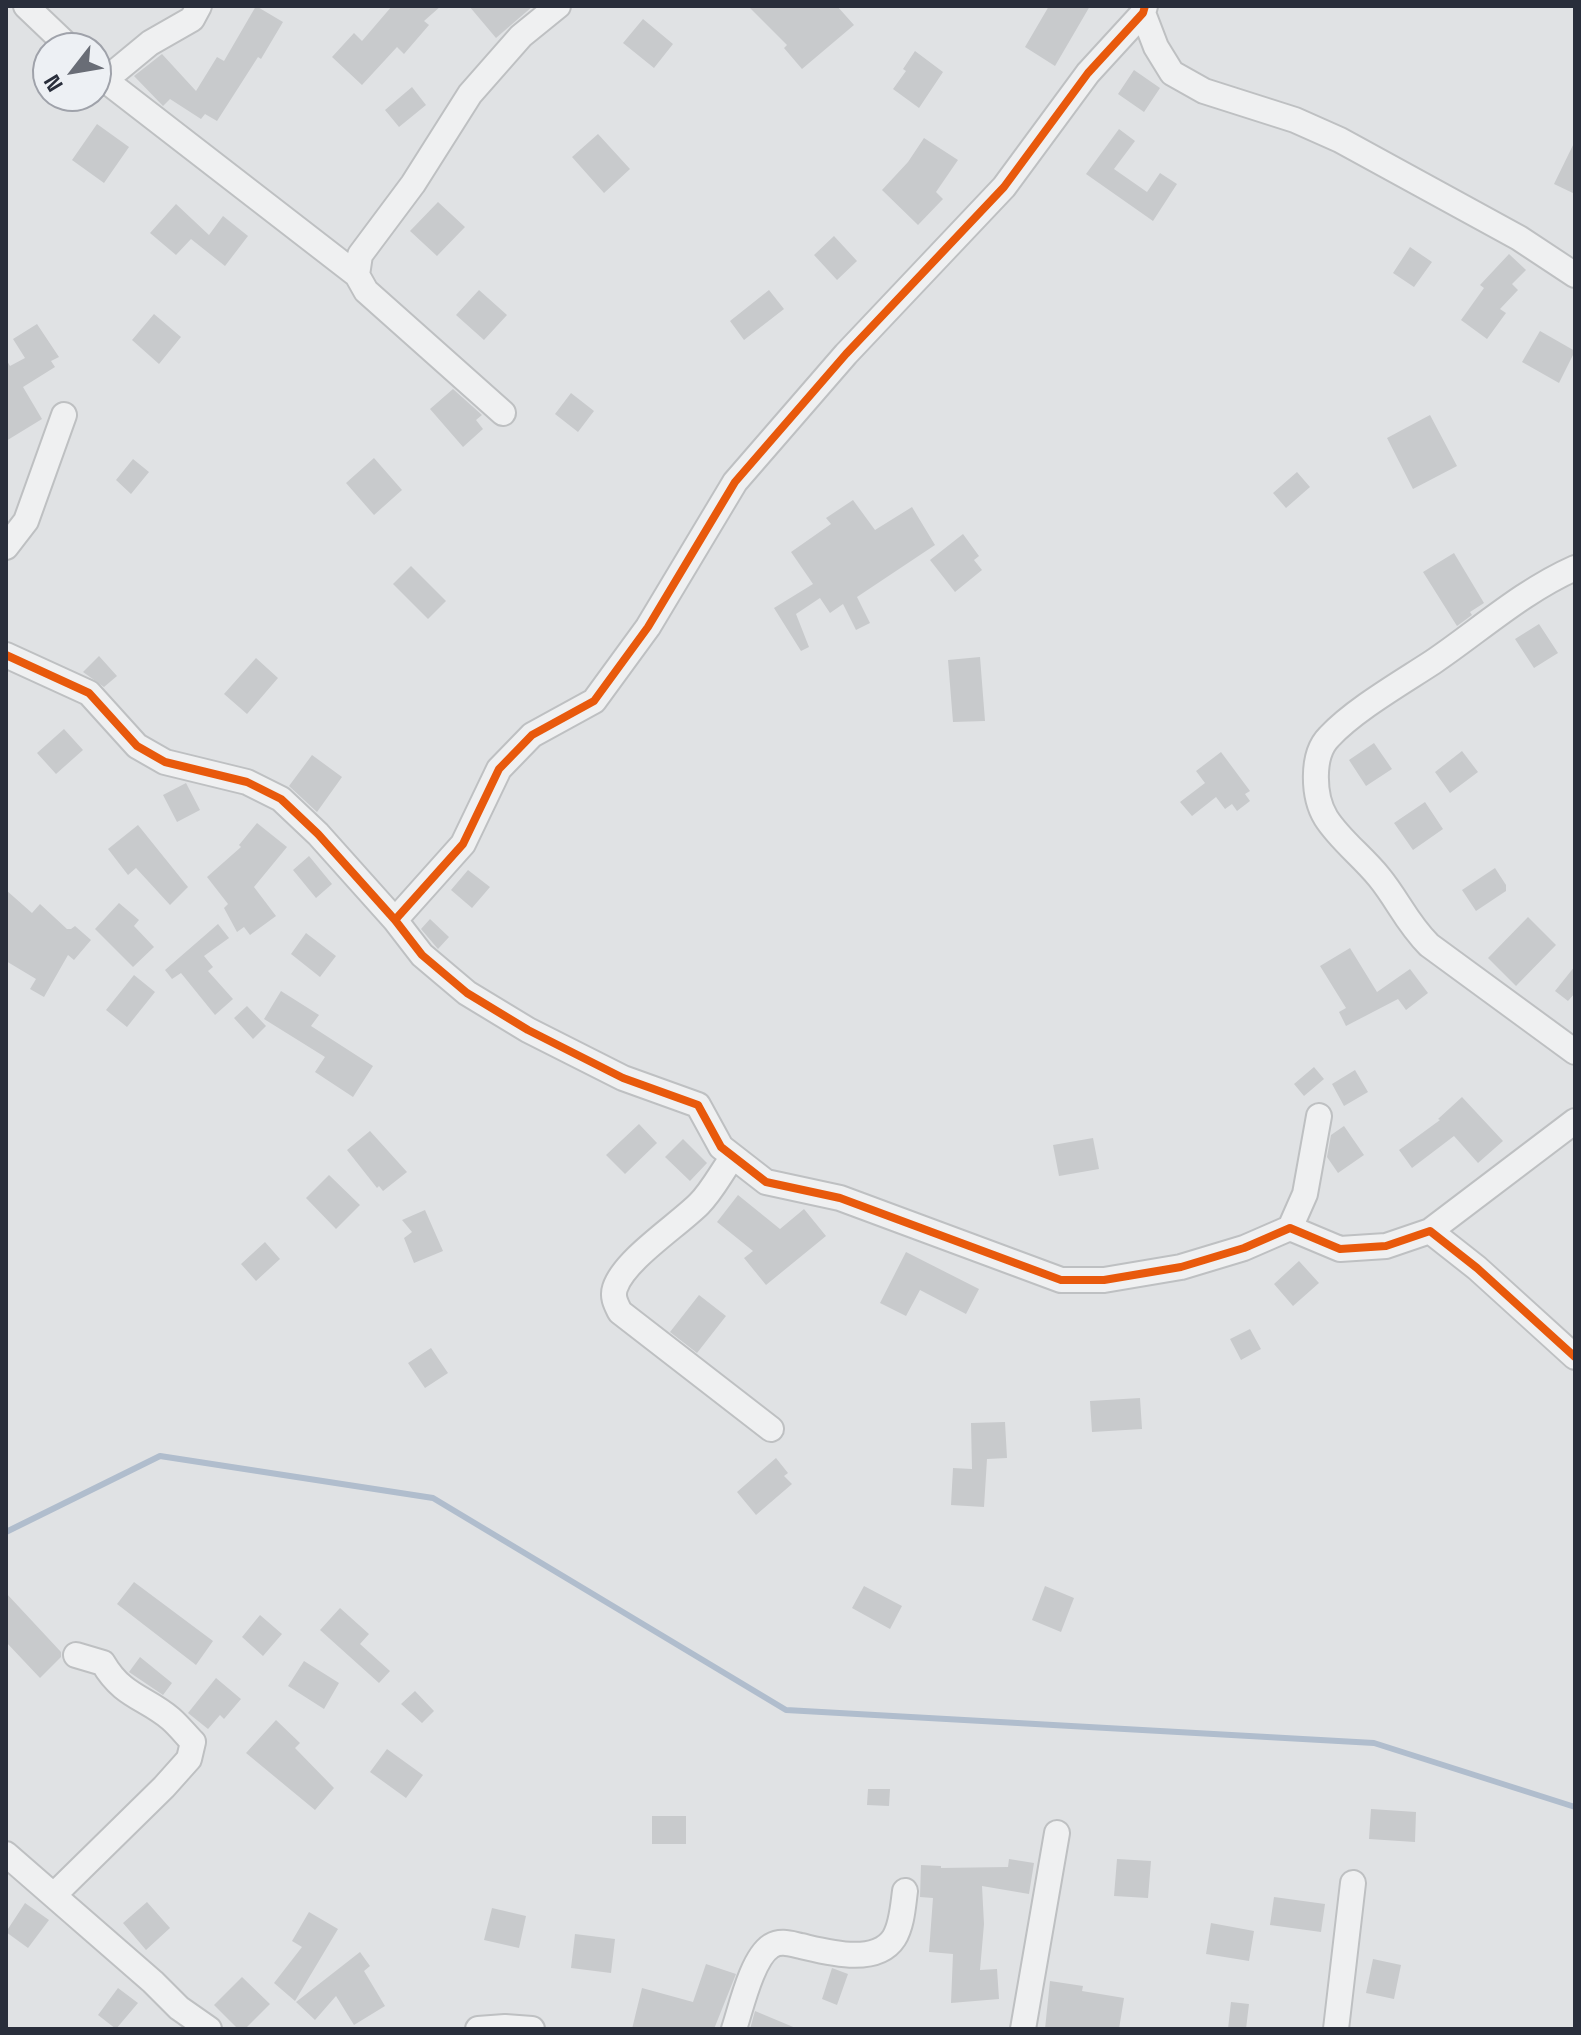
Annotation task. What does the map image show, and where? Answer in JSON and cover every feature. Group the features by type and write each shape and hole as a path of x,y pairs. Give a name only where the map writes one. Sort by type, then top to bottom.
{"street":[{"path":"26,6 53,32"},
{"path":"112,69 192,19 199,6"},
{"path":"357,275 360,255 413,184 470,94 521,36 558,6"},
{"path":"1144,9 1156,47 1172,73 1204,91 1295,120 1340,140 1519,238 1575,275"},
{"path":"395,920 463,844 499,769 532,735 594,701 648,627 735,482 855,343 1004,187 1088,73 1144,9"},
{"path":"112,86 357,275 366,291 503,413"},
{"path":"6,547 26,521 64,415"},
{"path":"1575,568 1543,583 1486,626 1379,698 1327,739 1317,765 1318,798 1325,817 1380,878 1410,926 1453,963 1575,1052"},
{"path":"6,655 89,693 137,746 165,762 247,782 281,799 318,834 422,955 479,1001 528,1030 623,1078 698,1105 721,1147 766,1182 840,1198 1061,1280 1104,1280 1181,1267 1244,1248 1290,1228 1305,1194 1319,1116"},
{"path":"1290,1228 1340,1249 1386,1246 1430,1231 1575,1121"},
{"path":"732,1158 702,1201 624,1273 614,1288 614,1299 620,1312 771,1429"},
{"path":"1430,1231 1477,1268 1575,1357"},
{"path":"55,1894 189,1759 193,1742 171,1719 132,1696 103,1663 76,1655"},
{"path":"1023,2029 1057,1833"},
{"path":"6,1854 55,1894 179,2008 209,2029"},
{"path":"1336,2029 1353,1883"},
{"path":"734,2029 755,1966 772,1945 783,1942 831,1953 866,1954 881,1949 892,1941 898,1929 905,1891"},
{"path":"478,2029 532,2029"}],"building":[{"path":"256,6 283,22 217,121 205,114 201,119 170,99 163,106 134,76 162,54 196,91 217,57 224,61"},
{"path":"392,6 441,6 424,21 429,25 404,54 397,47 362,85 332,57 354,33 362,41"},
{"path":"469,6 533,6 496,38"},
{"path":"748,6 837,6 854,25 802,69 784,48 787,45"},
{"path":"1049,6 1090,6 1055,66 1025,47"},
{"path":"643,19 673,44 654,68 623,43"},
{"path":"915,51 943,72 919,108 893,89"},
{"path":"1134,70 1160,88 1144,112 1118,94"},
{"path":"412,87 426,105 399,127 385,110"},
{"path":"97,124 129,147 104,183 72,160"},
{"path":"1119,129 1135,141 1114,169 1147,192 1160,173 1177,184 1153,221 1086,174"},
{"path":"598,134 630,169 604,193 572,157"},
{"path":"924,138 958,160 936,192 943,199 918,225 882,190 908,162"},
{"path":"1575,141 1575,194 1554,184"},
{"path":"438,202 465,227 437,256 410,231"},
{"path":"176,204 209,235 223,216 248,236 225,266 191,239 176,255 150,233"},
{"path":"834,236 857,261 837,280 814,255"},
{"path":"1410,247 1432,262 1414,287 1393,273"},
{"path":"1509,254 1526,270 1512,284 1518,290 1500,309 1506,313 1487,339 1461,320 1484,288 1480,285"},
{"path":"479,290 507,315 484,340 456,315"},
{"path":"769,290 784,309 744,340 730,321"},
{"path":"154,314 181,337 159,364 132,340"},
{"path":"37,324 59,357 51,361 55,367 23,387 42,419 6,441 6,359 10,366 25,358 13,339"},
{"path":"1540,331 1575,351 1559,383 1522,362"},
{"path":"453,389 482,415 476,420 483,429 463,447 430,409"},
{"path":"571,393 594,411 578,432 555,414"},
{"path":"1430,415 1457,466 1413,489 1387,438"},
{"path":"374,458 402,490 374,515 346,483"},
{"path":"133,459 149,472 131,494 116,480"},
{"path":"1297,472 1310,487 1286,508 1273,493"},
{"path":"853,500 875,530 912,507 935,545 857,597 870,623 856,630 843,604 830,613 820,598 796,614 809,647 801,651 774,608 813,584 791,552 831,524 826,518"},
{"path":"963,534 979,556 974,560 982,570 955,592 930,560"},
{"path":"1454,553 1484,603 1457,626 1423,572"},
{"path":"411,566 446,601 428,619 393,584"},
{"path":"1539,624 1558,653 1534,668 1515,639"},
{"path":"99,656 117,676 104,687 83,672"},
{"path":"980,657 985,721 953,722 948,660"},
{"path":"256,658 278,678 247,714 224,694"},
{"path":"64,729 83,750 56,774 37,753"},
{"path":"1374,743 1392,769 1366,786 1349,760"},
{"path":"1462,751 1478,772 1450,793 1435,772"},
{"path":"1221,752 1250,791 1245,794 1250,801 1237,811 1232,804 1225,809 1216,797 1192,816 1180,802 1205,783 1196,771"},
{"path":"312,755 342,777 317,812 289,786"},
{"path":"186,783 200,810 177,822 163,795"},
{"path":"1425,802 1443,829 1413,850 1394,823"},
{"path":"257,823 287,847 254,887 276,916 250,935 244,927 237,932 224,908 228,904 207,877 241,847 239,845"},
{"path":"138,825 188,887 170,905 136,868 128,875 108,849"},
{"path":"309,856 332,884 316,898 293,870"},
{"path":"1495,868 1506,885 1506,891 1476,911 1462,890"},
{"path":"468,870 490,887 472,908 451,890"},
{"path":"6,890 32,913 40,904 67,929 75,926 91,940 74,960 68,955 44,997 30,989 36,979 6,961"},
{"path":"119,903 139,920 134,926 154,947 133,967 95,929"},
{"path":"1528,917 1556,945 1516,986 1488,958"},
{"path":"430,919 449,937 438,949 421,929"},
{"path":"218,924 229,938 204,956 213,967 208,971 233,999 215,1015 181,973 172,979 165,970"},
{"path":"306,933 336,956 320,977 291,954"},
{"path":"1350,948 1377,992 1410,969 1428,993 1406,1010 1398,999 1346,1026 1339,1012 1346,1008 1320,966"},
{"path":"1575,966 1575,993 1568,1001 1555,991"},
{"path":"134,975 155,992 127,1027 106,1010"},
{"path":"281,991 319,1015 311,1026 373,1066 353,1097 315,1072 325,1057 264,1019"},
{"path":"247,1006 266,1026 253,1039 234,1018"},
{"path":"1314,1067 1324,1079 1304,1096 1294,1084"},
{"path":"1355,1070 1368,1092 1344,1106 1332,1084"},
{"path":"1462,1097 1503,1141 1478,1163 1454,1136 1412,1168 1399,1150 1440,1120"},
{"path":"639,1124 657,1143 625,1174 606,1155"},
{"path":"1344,1126 1364,1155 1338,1173 1327,1157 1331,1135"},
{"path":"370,1131 407,1172 383,1191 379,1186 377,1188 347,1150"},
{"path":"1093,1138 1099,1169 1059,1176 1053,1145"},
{"path":"683,1139 707,1163 690,1181 665,1157"},
{"path":"329,1175 360,1205 336,1229 306,1198"},
{"path":"738,1195 780,1229 804,1209 826,1236 766,1285 744,1258 753,1251 717,1222"},
{"path":"425,1210 443,1251 414,1263 404,1238 412,1232 402,1220"},
{"path":"265,1242 280,1259 256,1281 241,1264"},
{"path":"906,1252 979,1289 966,1314 920,1290 906,1316 880,1303"},
{"path":"1299,1261 1319,1283 1293,1306 1274,1284"},
{"path":"699,1295 726,1316 697,1353 670,1332"},
{"path":"1250,1329 1261,1349 1241,1360 1230,1339"},
{"path":"431,1348 448,1373 425,1388 408,1363"},
{"path":"1140,1398 1142,1429 1092,1432 1090,1401"},
{"path":"1005,1422 1007,1458 987,1459 984,1507 951,1505 953,1468 972,1469 971,1423"},
{"path":"776,1458 788,1473 784,1476 792,1484 756,1515 737,1492"},
{"path":"134,1582 213,1641 196,1665 117,1604"},
{"path":"864,1586 902,1606 890,1629 852,1608"},
{"path":"1045,1586 1074,1598 1061,1632 1032,1620"},
{"path":"6,1593 61,1652 61,1657 40,1678 6,1642"},
{"path":"340,1608 369,1634 360,1644 390,1671 379,1683 320,1630"},
{"path":"260,1615 282,1634 263,1656 242,1637"},
{"path":"140,1657 172,1683 163,1695 129,1672"},
{"path":"304,1661 339,1683 324,1709 288,1686"},
{"path":"216,1678 241,1699 224,1719 220,1715 208,1729 188,1713"},
{"path":"415,1691 434,1711 422,1723 401,1704"},
{"path":"276,1720 300,1743 295,1748 334,1788 315,1810 246,1753"},
{"path":"387,1749 423,1775 406,1798 370,1772"},
{"path":"868,1789 890,1789 889,1806 867,1805"},
{"path":"1371,1809 1416,1812 1415,1842 1369,1839"},
{"path":"652,1816 686,1816 686,1844 652,1844"},
{"path":"1009,1859 1034,1863 1029,1894 982,1886 984,1924 980,1970 997,1969 999,1999 951,2003 953,1954 929,1952 933,1898 920,1897 921,1865 941,1868 1008,1867"},
{"path":"1117,1859 1151,1861 1148,1898 1114,1896"},
{"path":"1274,1897 1325,1904 1321,1932 1270,1925"},
{"path":"147,1902 170,1928 146,1950 123,1923"},
{"path":"25,1903 49,1920 28,1948 6,1932"},
{"path":"492,1908 526,1916 519,1948 484,1940"},
{"path":"309,1912 338,1929 295,2001 274,1983 302,1947 292,1941"},
{"path":"1211,1923 1254,1931 1249,1961 1206,1954"},
{"path":"575,1934 615,1939 611,1973 571,1968"},
{"path":"360,1952 370,1966 364,1971 385,2006 354,2025 336,1996 315,2020 296,2002"},
{"path":"1373,1959 1401,1965 1394,1999 1366,1993"},
{"path":"706,1964 736,1974 714,2029 632,2029 642,1988 693,2002"},
{"path":"832,1968 848,1974 837,2005 822,1999"},
{"path":"242,1977 270,2004 245,2029 238,2029 214,2005"},
{"path":"1050,1981 1083,1986 1082,1991 1124,1998 1119,2029 1045,2029"},
{"path":"118,1988 138,2003 116,2029 98,2015"},
{"path":"1231,2002 1249,2004 1246,2029 1228,2029"},
{"path":"755,2011 798,2029 750,2029"}],"waterway":[{"path":"6,1532 160,1456 433,1498 786,1710 1374,1743 1575,1807"}],"cycle path":[{"path":"395,920 463,844 499,769 532,735 594,701 648,627 735,482 846,354 1004,187 1088,73 1143,13 1145,6"},
{"path":"6,655 89,693 137,746 165,762 247,782 281,799 318,834 422,955 467,993 528,1030 623,1078 698,1105 721,1147 766,1182 840,1198 1061,1280 1104,1280 1181,1267 1244,1248 1290,1228 1340,1249 1386,1246 1430,1231 1477,1268 1575,1357"}]}
